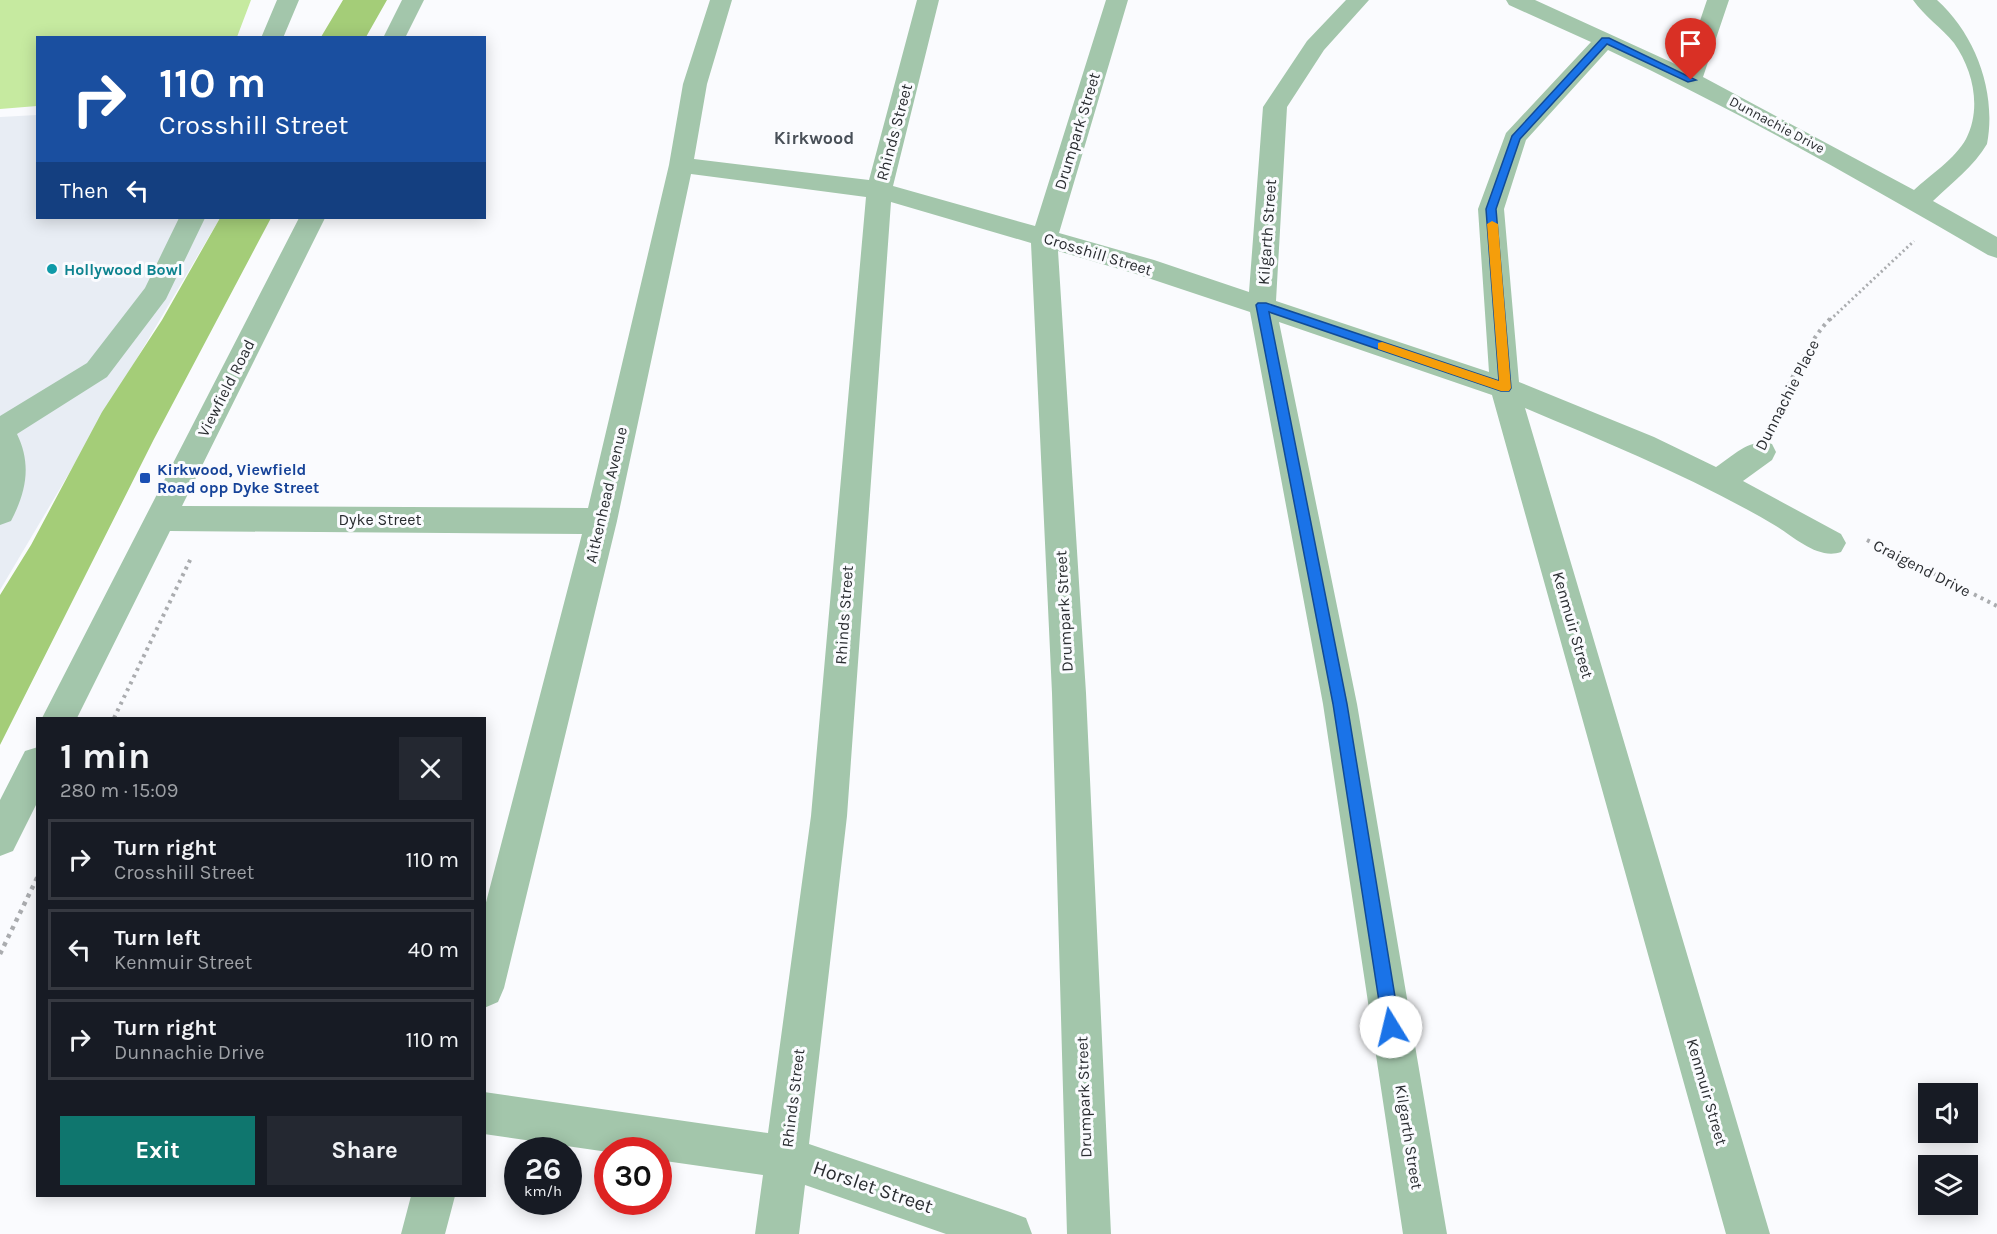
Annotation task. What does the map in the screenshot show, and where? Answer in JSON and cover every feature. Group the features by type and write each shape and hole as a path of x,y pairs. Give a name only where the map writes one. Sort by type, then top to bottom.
{"street":[{"path":"274,36 288,0"},
{"path":"395,36 413,0"},
{"name":"Aitkenhead Avenue","path":"486,980 601,521 681,165 695,84 721,0"},
{"name":"Rhinds Street","path":"777,1234 829,816 879,190 928,0"},
{"name":"Drumpark Street","path":"1089,1234 1068,693 1044,238 1117,0"},
{"name":"Kilgarth Street","path":"1358,0 1315,46 1275,107 1262,305 1340,704 1425,1234"},
{"name":"Dunnachie Drive","path":"1517,0 1691,80 1916,202 1997,249"},
{"path":"1691,80 1718,0"},
{"path":"1916,202 1977,141 1990,124 1986,82 1973,54 1949,22 1924,0"},
{"name":"Kenmuir Street","path":"1605,40 1515,138 1491,209 1505,388 1748,1234"},
{"name":"Crosshill Street","path":"681,165 879,190 1262,305 1505,388"},
{"path":"0,512 12,482 11,454 0,429 97,370 156,292 192,219"},
{"name":"Viewfield Road","path":"60,717 312,219"},
{"path":"1505,388 1643,445 1779,513 1830,543"},
{"name":"Dunnachie Place","path":"1718,482 1761,452"},
{"name":"Dyke Street","path":"159,518 601,521"},
{"path":"0,838 36,767"},
{"name":"Horslet Street","path":"486,1113 785,1157 1010,1234"},
{"path":"423,1234 433,1197"}],"path":[{"name":"Dunnachie Place","path":"1761,452 1785,393 1822,327 1941,216"},
{"name":"Craigend Drive","path":"1830,543 1867,540 1997,606"},
{"path":"0,954 36,880"}],"shaded area":[{"path":"36,115 36,219 219,219 0,590 0,117"}],"green space":[{"path":"0,0 251,0 237,36 36,36 36,106 0,109"},
{"path":"343,0 387,0 367,36 322,36"},
{"path":"219,219 270,219 154,439 0,745 0,595 31,545 102,412 162,320"}],"slow traffic":[{"path":"1382,346 1505,388 1492,224"}],"place":[{"name":"Hollywood Bowl","path":"52,269"},
{"name":"Kirkwood, Viewfield Road opp Dyke Street","path":"145,478"}],"district":[{"name":"Kirkwood","path":"814,138"}],"route":[{"path":"1391,1027 1340,704 1262,305 1505,388 1491,209 1515,138 1605,40 1691,80"}]}
